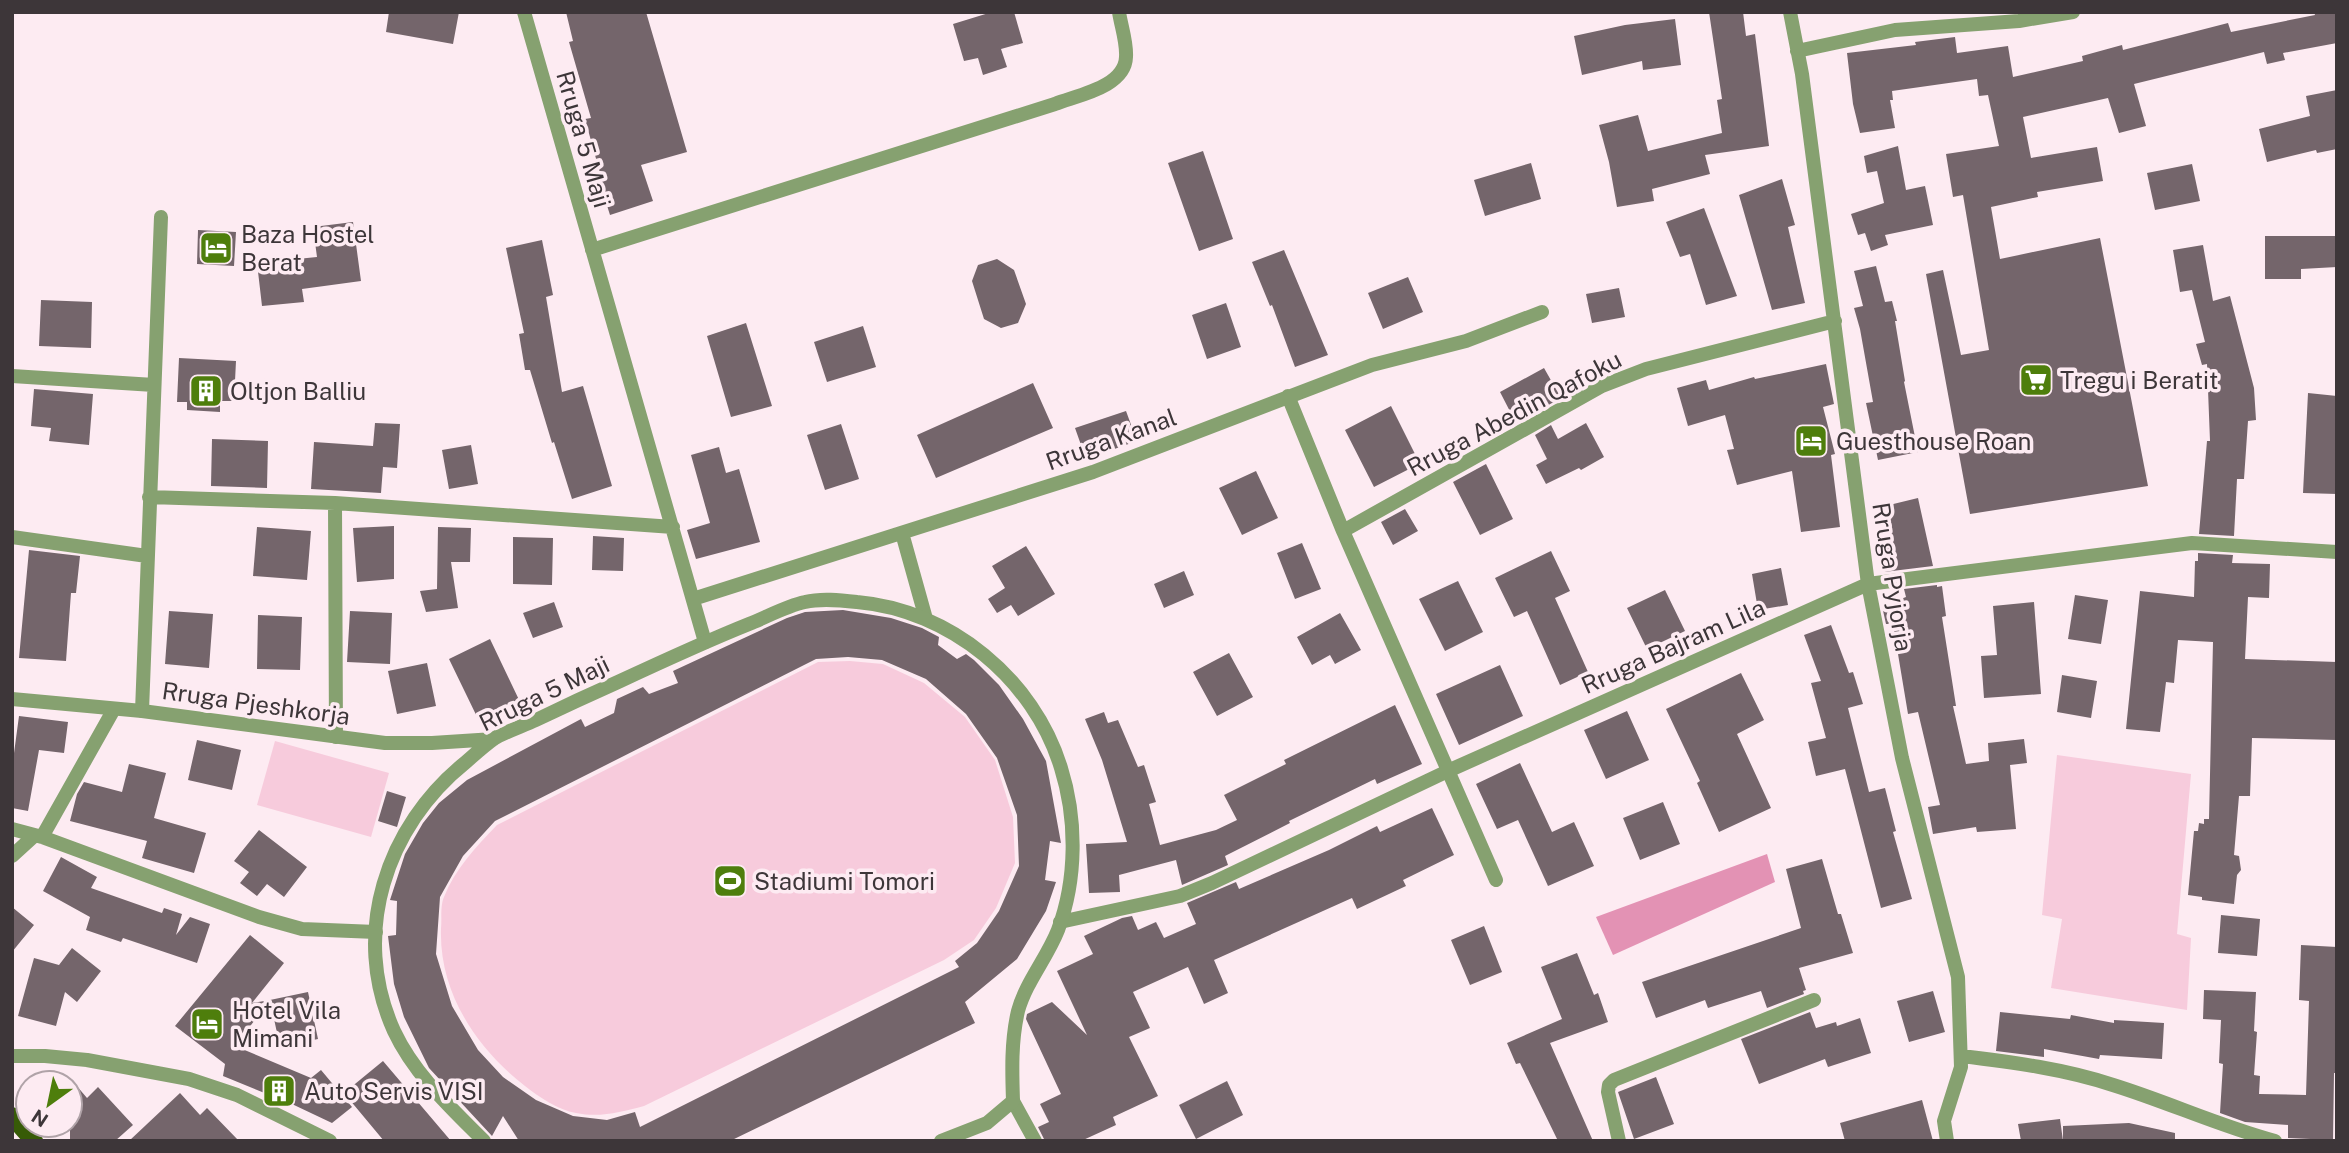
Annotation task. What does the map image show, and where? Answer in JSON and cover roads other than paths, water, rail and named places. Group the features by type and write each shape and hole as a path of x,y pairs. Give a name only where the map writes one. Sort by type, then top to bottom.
{"main road":[{"path":"12,1116 34,1141"}],"street":[{"name":"Rruga 5 Maji","path":"524,12 705,642"},
{"path":"592,250 1055,104 1100,87 1119,76 1125,66 1126,52 1119,12"},
{"name":"Rruga Pyjorja","path":"1790,12 1835,321 1868,584 1902,758 1956,964 1960,1002 1960,1077 1944,1121 1947,1141"},
{"path":"1797,51 1895,30 2020,21 2073,12"},
{"path":"142,711 161,217"},
{"name":"Rruga Kanal","path":"693,598 1093,472 1372,365 1466,341 1542,312"},
{"name":"Rruga Abedin Qafoku","path":"1343,531 1602,386 1646,369 1835,321"},
{"path":"12,376 154,385"},
{"path":"1288,396 1343,531 1496,880"},
{"path":"149,497 335,503 673,527"},
{"path":"335,503 336,737"},
{"path":"902,533 926,619"},
{"path":"12,537 147,556"},
{"name":"Rruga Bajram Lila","path":"1060,922 1180,896 1212,883 1450,771 1868,584 2192,544 2337,552"},
{"name":"Rruga 5 Maji","path":"484,1141 410,1061 383,1001 377,972 377,909 384,878 396,847 411,821 429,794 494,739 705,642 806,602 836,600 870,603 926,619 952,632 993,663 1030,704 1050,740 1064,778 1072,818 1071,873 1057,931 1027,988 1019,1011 1012,1066 1013,1101"},
{"name":"Rruga Pjeshkorja","path":"12,699 142,711 385,743 494,739"},
{"path":"12,856 38,836 114,709"},
{"path":"12,829 38,836 259,917 302,929 376,932"},
{"path":"1619,1141 1608,1092 1609,1084 1614,1080 1814,1000"},
{"path":"12,1056 87,1060 188,1079 237,1095 330,1141"},
{"path":"1961,1056 2003,1061 2103,1082 2274,1141"},
{"path":"941,1141 987,1123 1013,1101 1035,1141"},
{"path":"959,1141 972,1128"}],"place":[{"name":"Baza Hostel Berat","path":"216,248"},
{"name":"Tregu i Beratit","path":"2036,380"},
{"name":"Oltjon Balliu","path":"206,391"},
{"name":"Guesthouse Roan","path":"1811,441"},
{"name":"Stadiumi Tomori","path":"730,881"},
{"name":"Hotel Vila Mimani","path":"207,1024"},
{"name":"Auto Servis VISI","path":"279,1091"}]}
